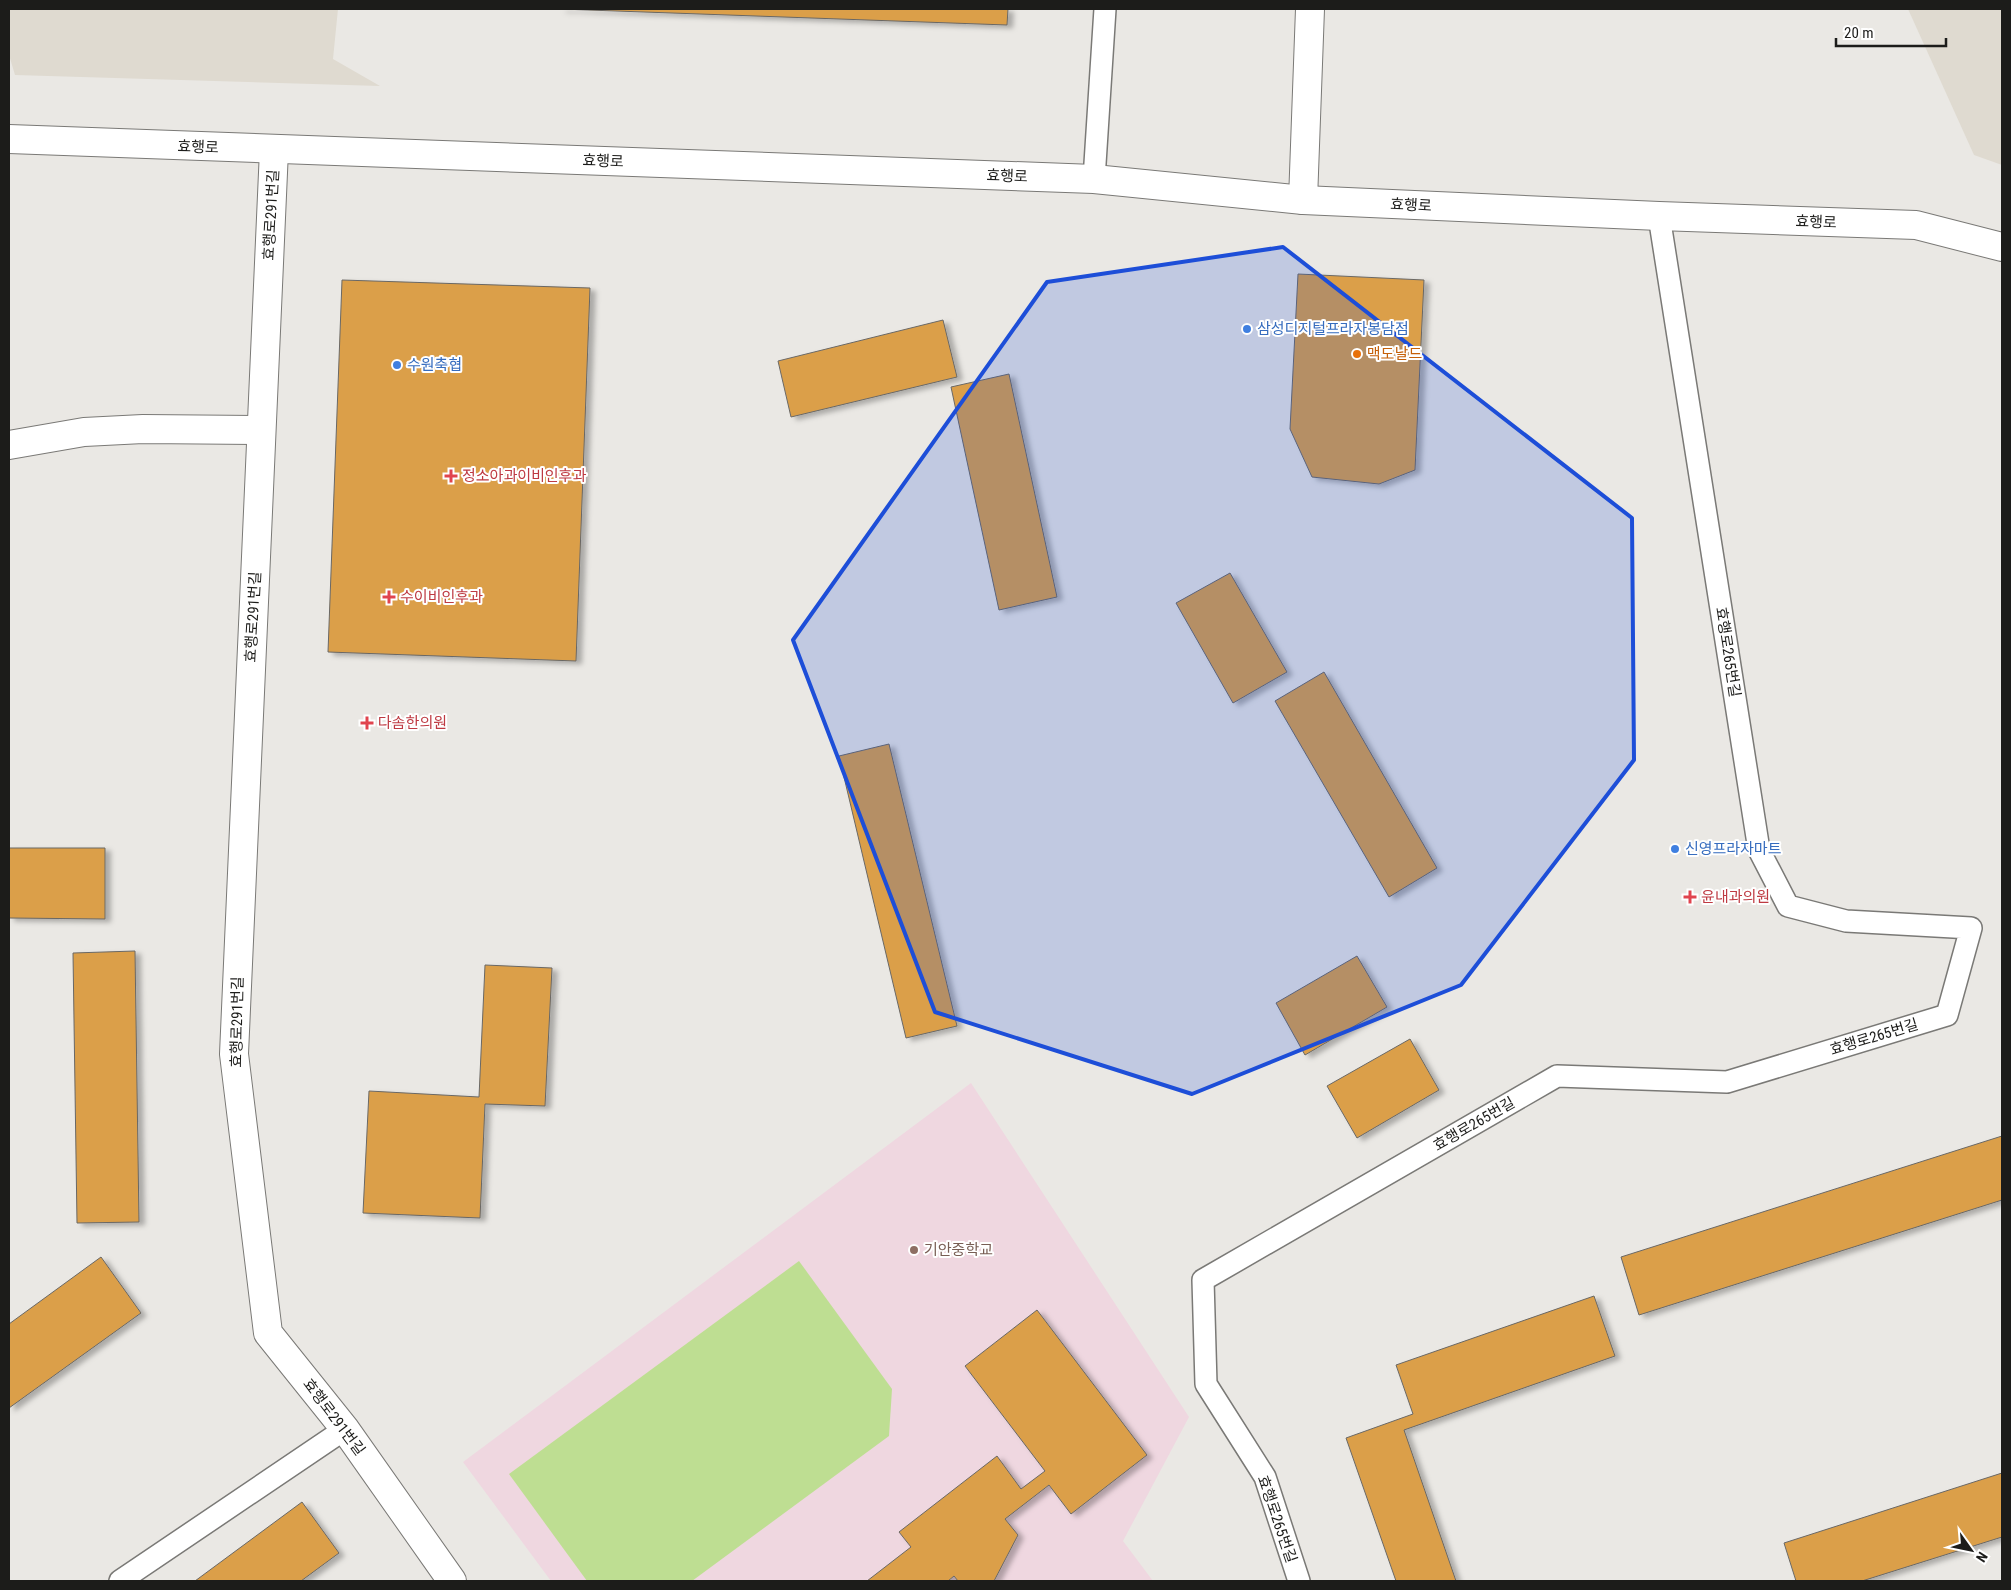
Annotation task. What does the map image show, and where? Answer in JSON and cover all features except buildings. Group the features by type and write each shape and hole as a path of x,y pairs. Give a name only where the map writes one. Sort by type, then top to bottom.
{"main road":[{"path":"1303,200 1310,9"},
{"name":"효행로","path":"9,139 1094,179 1303,200 1916,225 2002,246"},
{"name":"효행로291번길","path":"274,150 234,1054 268,1333 345,1429 452,1581"},
{"path":"9,445 84,432 114,430 262,430"}],"lane":[{"path":"1094,179 1105,9"},
{"name":"효행로265번길","path":"1299,1581 1265,1477 1206,1384 1203,1280 1557,1076 1727,1082 1947,1015 1971,928 1846,922 1788,906 1758,850 1659,216"},
{"path":"120,1581 345,1429"}],"highlighted area":[{"path":"1283,247 1632,518 1634,760 1461,985 1192,1094 935,1012 793,640 1047,282"}],"shaded area":[{"path":"9,9 338,9 333,59 380,86 15,75 9,55"},
{"path":"1908,9 2002,9 2002,165 1974,155"},
{"name":"기안중학교","path":"971,1083 1189,1417 1123,1541 1153,1581 551,1581 463,1462"}],"green space":[{"path":"799,1261 892,1389 889,1436 692,1581 587,1581 509,1474"}],"place":[{"name":"삼성디지털프라자봉담점","path":"1247,329"},
{"name":"맥도날드","path":"1357,354"},
{"name":"수원축협","path":"397,365"},
{"name":"정소아과이비인후과","path":"451,476"},
{"name":"수이비인후과","path":"389,597"},
{"name":"다솜한의원","path":"367,723"},
{"name":"신영프라자마트","path":"1675,849"},
{"name":"윤내과의원","path":"1690,897"},
{"name":"기안중학교","path":"914,1250"}]}
